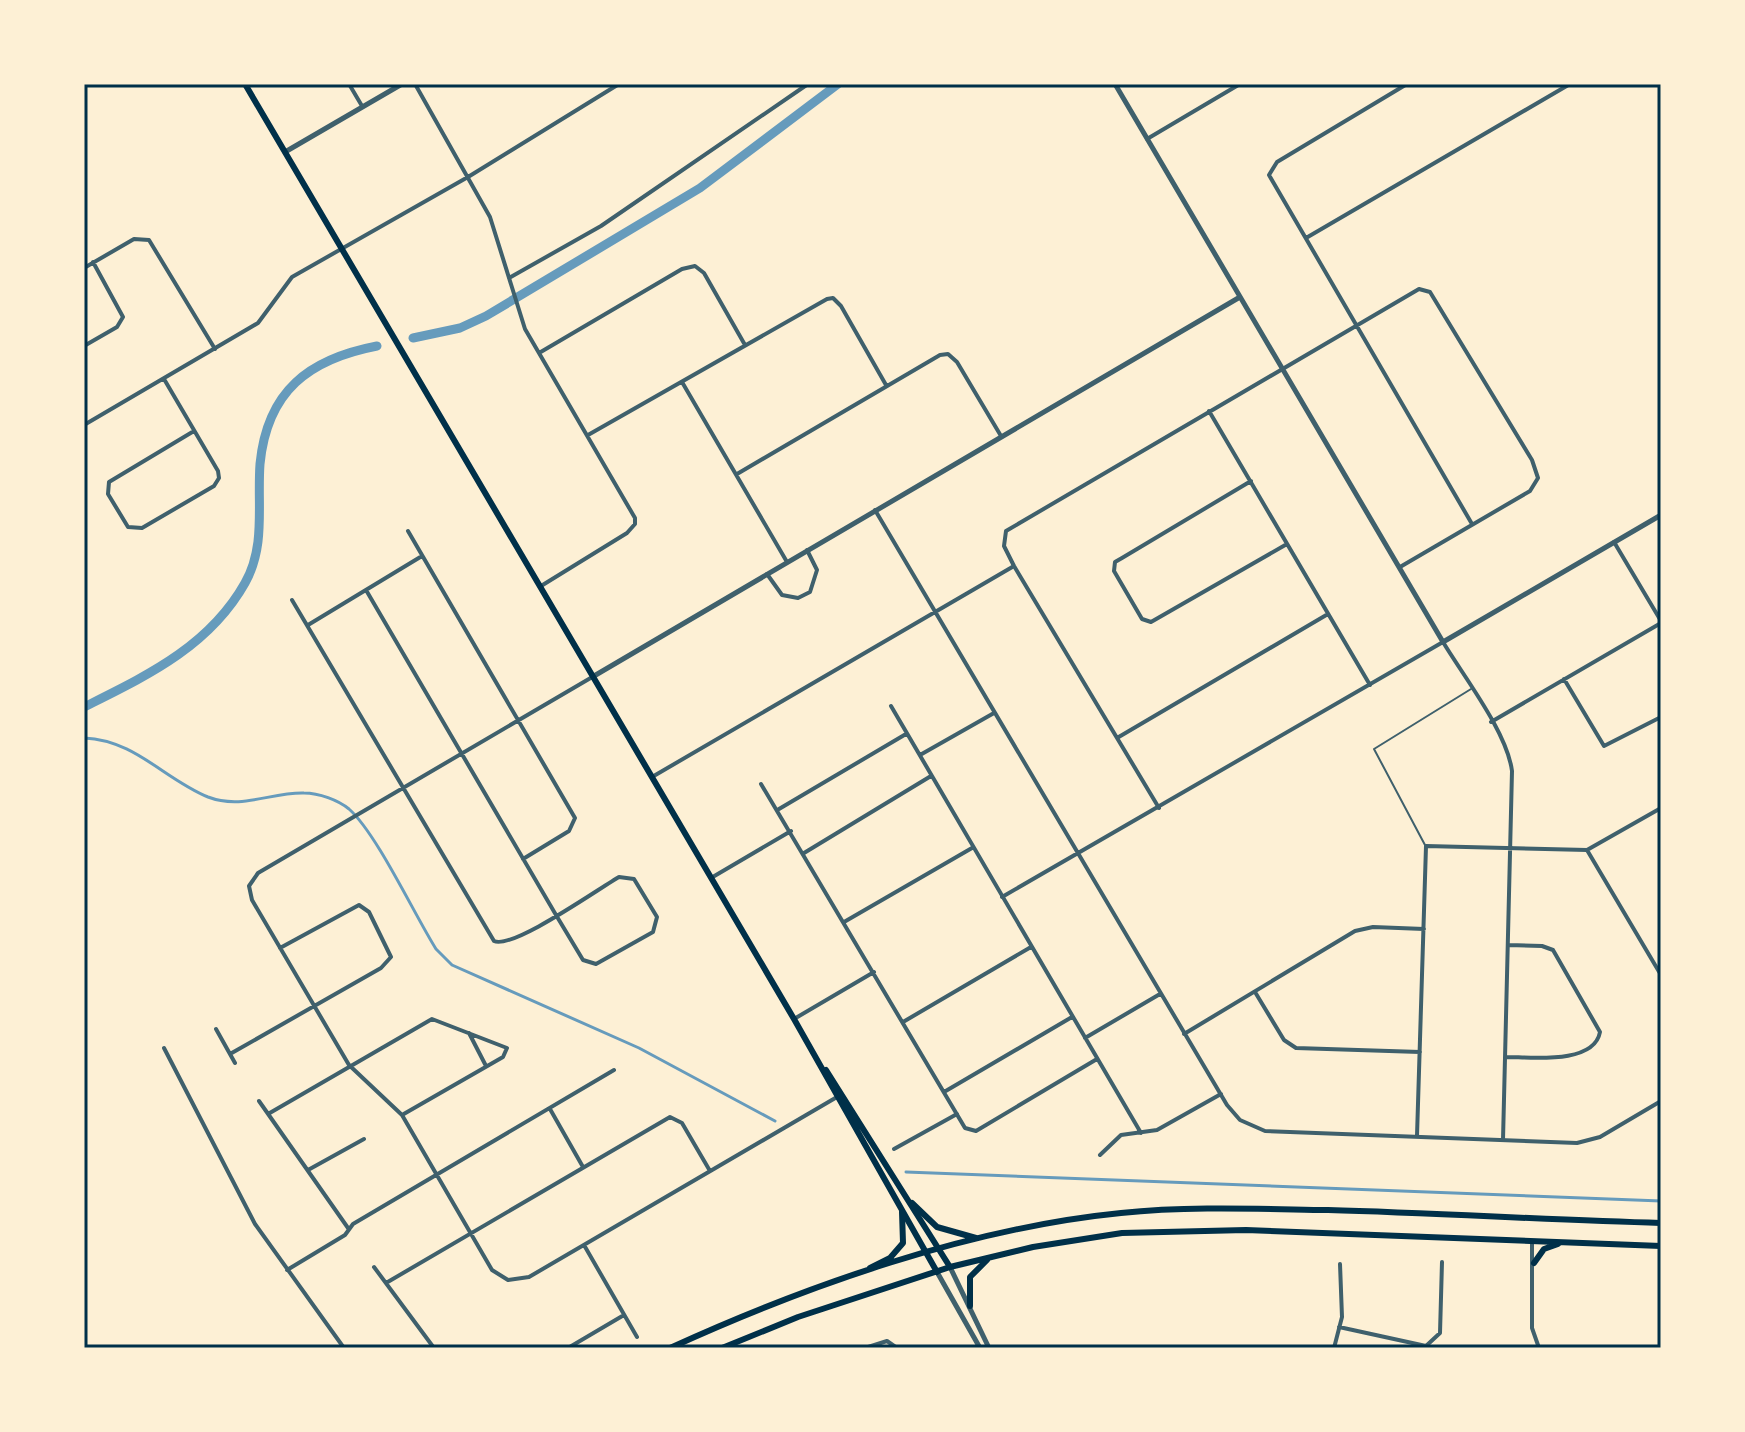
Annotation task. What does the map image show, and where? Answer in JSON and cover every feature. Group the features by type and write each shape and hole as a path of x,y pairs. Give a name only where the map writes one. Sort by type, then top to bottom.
{"main road":[{"path":"245,84 810,1047 950,1267"},
{"path":"840,1095 937,1272"},
{"path":"912,1203 929,1222 945,1231 980,1238"},
{"path":"670,1348 845,1280 939,1250 980,1238 1121,1213 1246,1208 1661,1223"},
{"path":"845,1280 890,1258 900,1249 905,1233 902,1212"},
{"path":"722,1348 798,1317 950,1267 1084,1237 1184,1230 1661,1246"},
{"path":"1534,1263 1549,1246 1585,1243"},
{"path":"970,1306 970,1277 981,1263 1001,1254"}],"street":[{"path":"349,84 363,107"},
{"path":"285,152 402,84"},
{"path":"415,84 490,217 516,304 539,353 633,512 635,524 627,533 541,586"},
{"path":"84,425 263,318 280,288 292,277 468,177 619,84"},
{"path":"509,278 601,226 808,84"},
{"path":"1115,84 1491,722 1511,763 1503,1140"},
{"path":"1147,139 1240,84"},
{"path":"1407,84 1396,87 1270,169 1271,180 1472,524"},
{"path":"1306,238 1570,84"},
{"path":"84,268 134,239 149,240 215,349"},
{"path":"84,346 117,327 122,319 93,262"},
{"path":"539,353 682,269 695,266 704,273 746,345"},
{"path":"1159,808 1014,566 1004,546 1006,531 1419,289 1430,292 1532,460 1538,478 1530,491 1400,567"},
{"path":"840,1095 529,1277 513,1281 492,1270 402,1115 349,1065 252,900 250,882 261,871 1240,297"},
{"path":"588,435 822,301 833,298 886,385"},
{"path":"737,474 933,358 948,354 957,362 1001,437"},
{"path":"164,379 218,471 218,481 142,528 128,527 107,492 109,482 194,431"},
{"path":"682,382 787,562"},
{"path":"1209,411 1370,685"},
{"path":"1251,481 1115,562 1114,571 1142,619 1151,622 1287,544"},
{"path":"875,510 1160,994 1240,1120 1265,1131 1503,1140 1590,1140 1661,1101"},
{"path":"1002,897 1661,515"},
{"path":"408,531 575,818 569,831 523,859"},
{"path":"1491,722 1661,622 1614,542"},
{"path":"767,574 782,595 798,598 810,592 817,570 807,550"},
{"path":"308,625 422,556"},
{"path":"652,777 1014,566"},
{"path":"292,600 494,941 507,943 556,915 619,877 634,879 657,917 656,928 602,962 586,964 556,915 523,859 366,590"},
{"path":"1117,738 1328,614"},
{"path":"1564,679 1604,746 1661,717"},
{"path":"891,706 1141,1133"},
{"path":"920,755 994,713"},
{"path":"779,809 906,734"},
{"path":"804,853 931,776"},
{"path":"761,784 779,809 965,1128 976,1131 1097,1059"},
{"path":"1417,1136 1426,846 1587,850 1661,808"},
{"path":"711,878 791,831"},
{"path":"844,922 972,848"},
{"path":"1587,850 1661,975"},
{"path":"230,1054 314,1007 390,959 391,951 363,907 352,907 280,948"},
{"path":"1184,1034 1355,931 1373,927 1425,929"},
{"path":"1505,1057 1574,1055 1596,1041 1600,1032 1553,950 1508,945"},
{"path":"903,1022 1031,947"},
{"path":"794,1019 874,972"},
{"path":"1255,992 1280,1035 1296,1048 1420,1052"},
{"path":"1085,1038 1160,994"},
{"path":"944,1092 1072,1017"},
{"path":"268,1114 432,1019 507,1048 507,1054 402,1115"},
{"path":"216,1029 235,1063"},
{"path":"468,1031 486,1066"},
{"path":"164,1048 255,1224 344,1348"},
{"path":"287,1270 345,1235 348,1228 614,1070"},
{"path":"1100,1155 1121,1135 1164,1127 1221,1094"},
{"path":"259,1101 348,1228"},
{"path":"550,1109 583,1167"},
{"path":"894,1149 957,1114"},
{"path":"386,1283 583,1167 675,1117 682,1123 710,1171"},
{"path":"308,1170 364,1139"},
{"path":"1532,1241 1532,1328 1539,1348"},
{"path":"584,1245 637,1337"},
{"path":"1339,1327 1417,1347 1426,1346 1440,1333 1442,1262"},
{"path":"1334,1348 1339,1327 1340,1264"},
{"path":"374,1267 434,1348"},
{"path":"950,1267 989,1348"},
{"path":"937,1272 980,1348"},
{"path":"568,1348 624,1315"},
{"path":"865,1348 885,1341 897,1348"},
{"path":"1573,1348 1589,1348"}],"lane":[{"path":"1426,846 1373,753 1376,747 1392,736 1471,689"}],"waterway":[{"path":"413,338 460,328 486,316 700,188 838,84"},
{"path":"84,707 174,657 195,642 230,605 245,583 256,555 264,439 282,398 312,370 331,360 377,346"},
{"path":"84,738 119,746 192,789 221,801 304,793 339,803 349,809 371,836 436,949 452,965 639,1048 775,1121"},
{"path":"906,1172 1661,1201"}]}
